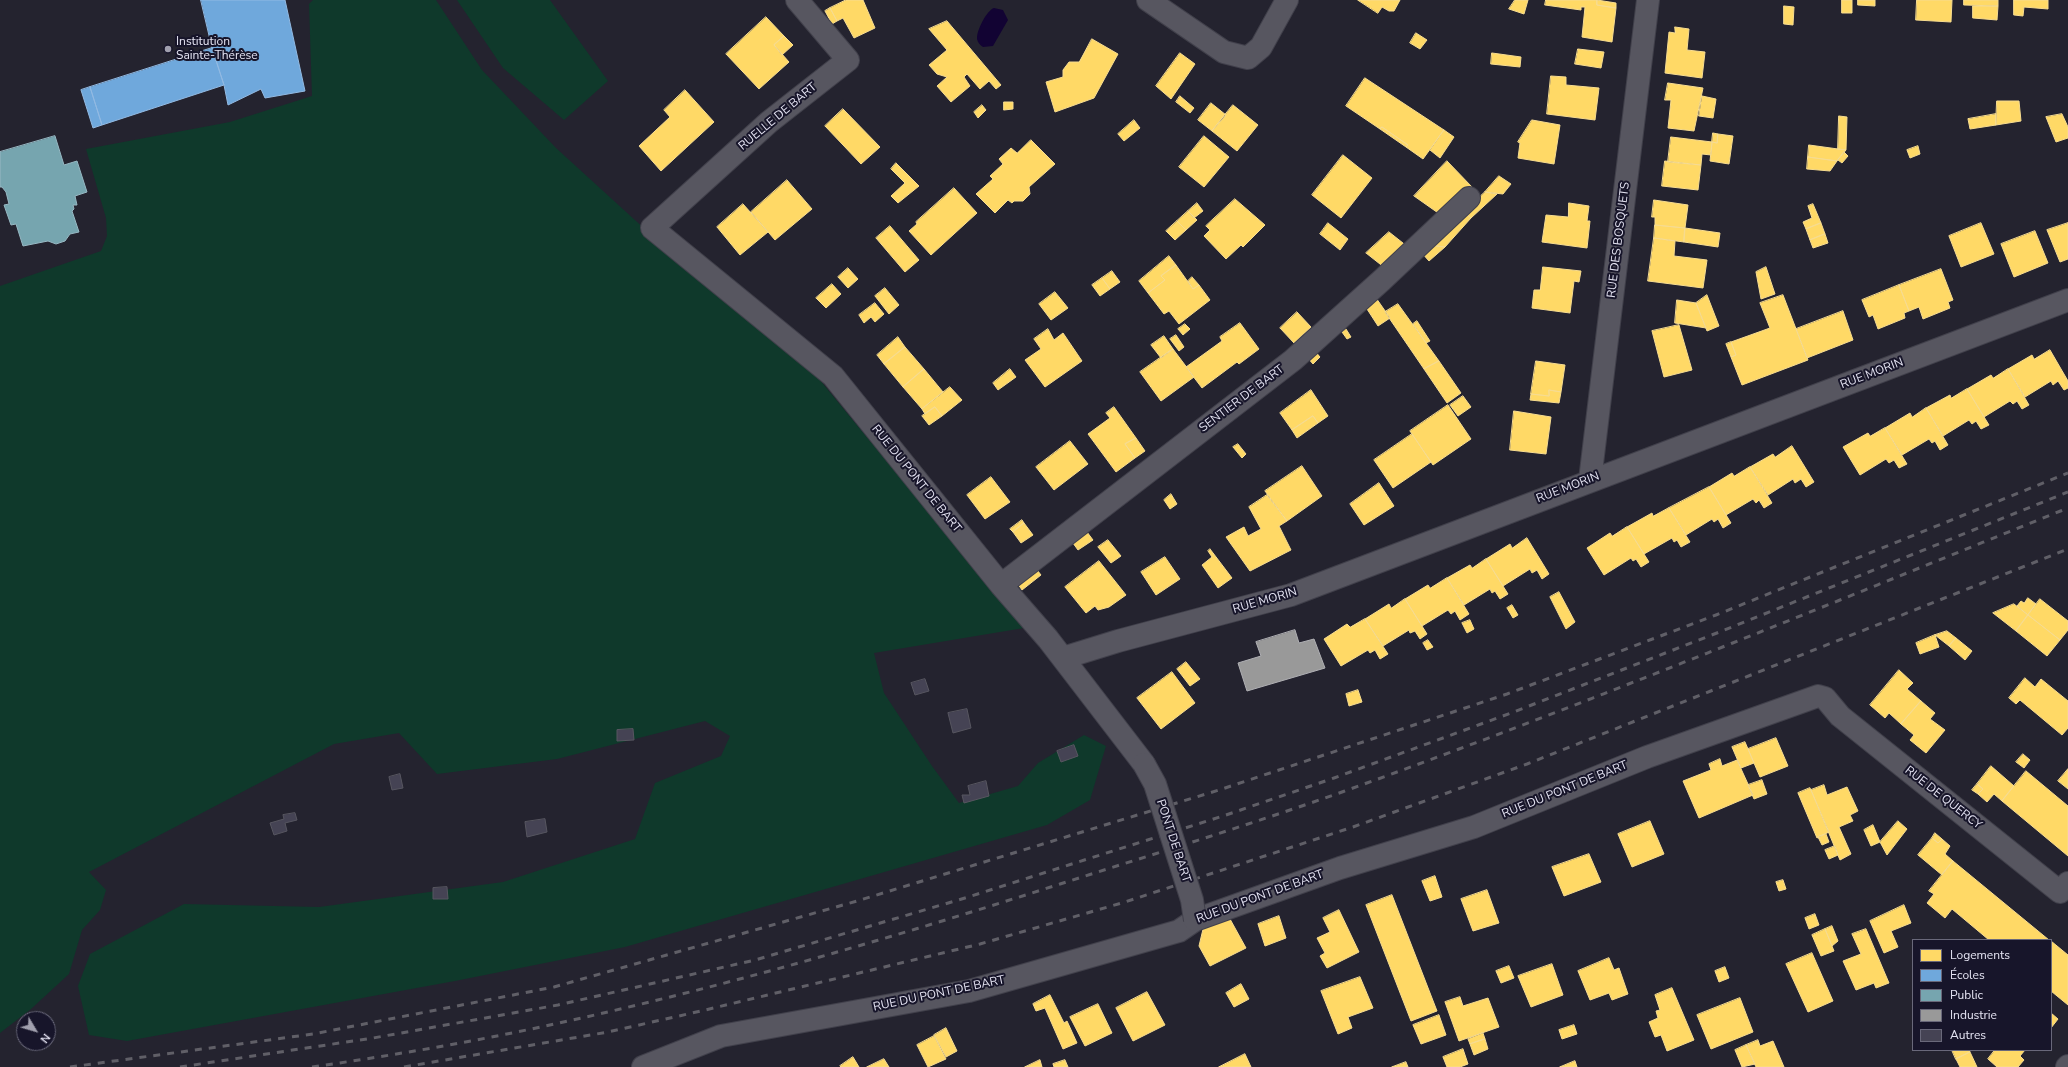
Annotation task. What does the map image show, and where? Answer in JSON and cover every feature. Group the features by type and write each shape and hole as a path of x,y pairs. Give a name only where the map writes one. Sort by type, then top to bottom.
{"street":[{"name":"RUELLE DE BART","path":"652,228 769,122 848,60 797,0"},
{"path":"1148,0 1224,52 1248,58 1261,47 1287,0"},
{"name":"RUE DES BOSQUETS","path":"1590,480 1648,0"},
{"name":"SENTIER DE BART","path":"1001,584 1293,360 1382,280 1469,198"},
{"name":"RUE DU PONT DE BART","path":"652,228 833,376 1001,584 1063,658 1144,764"},
{"name":"RUE MORIN","path":"1063,658 1118,641 1291,595 1590,480 2068,300"},
{"name":"RUE DU PONT DE BART","path":"643,1067 721,1036 969,991 1179,932 1195,920 1340,868 1474,827 1646,756 1818,696"},
{"name":"RUE DE QUERCY","path":"1818,696 1825,698 1840,716 2060,892 2068,883"},
{"name":"PONT DE BART","path":"1144,764 1154,784 1192,900 1195,920"}],"green space":[{"path":"313,0 436,0 482,70 556,148 716,294 805,362 1024,628 874,653 884,693 932,766 959,803 1018,786 1038,763 1084,735 1106,746 1090,800 1047,825 625,947 455,981 127,1041 89,1035 78,986 90,954 184,904 319,907 503,882 635,839 655,783 721,756 730,736 705,721 557,759 437,774 399,733 334,744 89,872 106,890 100,910 82,930 69,974 28,1011 16,1011 16,1021 0,1033 0,286 101,251 107,236 106,218 86,149 230,122 312,96 309,4"},
{"path":"457,0 550,0 608,81 564,120 503,68"}],"shaded area":[{"path":"994,8 1003,10 1008,20 993,46 983,47 979,44 977,39 978,31 985,17"}],"building: Logements":[{"path":"846,0 863,0 875,28 854,38 843,18 837,21 830,8"},
{"path":"1358,0 1400,0 1394,11 1389,11 1382,7 1378,13"},
{"path":"1515,0 1528,0 1524,14 1509,9"},
{"path":"1546,0 1597,0 1597,5 1616,8 1612,42 1582,37 1585,7 1581,7 1581,10 1545,5"},
{"path":"1597,0 1616,3 1616,8 1597,5"},
{"path":"1842,0 1852,0 1852,13 1842,13"},
{"path":"1858,0 1875,0 1875,6 1858,5"},
{"path":"1917,0 1952,0 1951,22 1916,20"},
{"path":"1964,0 1998,0 1998,6 1964,5"},
{"path":"2014,0 2048,0 2048,9 2024,7 2023,16 2014,15"},
{"path":"1784,6 1794,7 1793,25 1784,24"},
{"path":"1973,6 1998,6 1997,20 1973,18"},
{"path":"830,8 837,21 832,24 825,11"},
{"path":"766,17 784,36 774,45 789,62 759,89 726,54"},
{"path":"947,21 1001,85 996,89 989,81 980,89 967,74 964,77 970,86 951,102 937,86 947,77 937,74 929,65 947,50 929,29"},
{"path":"1675,27 1689,29 1687,50 1705,52 1702,78 1665,73 1669,32 1675,33"},
{"path":"1416,33 1427,40 1420,49 1410,43"},
{"path":"784,36 793,45 782,55 774,45"},
{"path":"1092,39 1118,54 1094,98 1055,112 1046,82 1063,77 1063,70 1069,62 1079,62"},
{"path":"1578,49 1604,52 1601,68 1575,64"},
{"path":"1180,53 1195,64 1171,99 1156,86"},
{"path":"1492,53 1521,57 1520,67 1491,64"},
{"path":"1551,76 1566,77 1566,85 1599,88 1595,120 1547,114"},
{"path":"1365,78 1444,130 1423,159 1406,147 1408,145 1382,127 1380,129 1346,106"},
{"path":"1668,83 1703,88 1694,131 1668,128 1671,100 1665,100"},
{"path":"685,90 714,122 661,171 639,146 670,117 664,110"},
{"path":"1180,96 1194,108 1190,113 1176,102"},
{"path":"1702,96 1716,99 1713,118 1699,116"},
{"path":"1997,101 2019,101 2021,121 1996,125"},
{"path":"1004,102 1013,102 1013,109 1004,110"},
{"path":"1211,103 1226,115 1212,131 1198,120"},
{"path":"982,105 986,110 978,118 974,112"},
{"path":"1233,105 1258,125 1237,151 1212,131"},
{"path":"843,109 880,147 861,164 825,126"},
{"path":"1996,114 1996,125 1970,129 1968,119"},
{"path":"2062,114 2068,127 2068,138 2056,142 2046,117"},
{"path":"1839,116 1847,117 1846,150 1838,149"},
{"path":"1134,120 1140,128 1124,141 1118,134"},
{"path":"1532,120 1560,125 1554,164 1518,158 1520,143 1518,142"},
{"path":"1382,127 1408,145 1406,147 1380,129"},
{"path":"1444,130 1454,137 1440,158 1430,150"},
{"path":"1713,133 1718,134 1717,143 1712,142"},
{"path":"1718,134 1733,136 1729,164 1710,161 1712,142 1717,143"},
{"path":"1204,136 1229,157 1204,187 1179,167"},
{"path":"1671,137 1712,142 1711,155 1702,154 1701,165 1668,162"},
{"path":"1031,140 1055,164 1029,187 1030,194 1023,201 1014,201 1012,203 1008,200 995,213 976,194 993,179 990,176 1003,164 999,159 1011,148 1017,153"},
{"path":"1809,145 1846,150 1837,161 1808,157"},
{"path":"1918,146 1920,154 1910,158 1907,150"},
{"path":"1844,152 1848,156 1842,163 1838,160"},
{"path":"1343,155 1372,178 1341,218 1312,195"},
{"path":"1808,157 1837,161 1830,171 1807,169"},
{"path":"1447,161 1472,187 1441,215 1414,196"},
{"path":"1665,161 1701,165 1698,190 1662,186"},
{"path":"896,163 919,186 898,203 891,196 905,183 891,169"},
{"path":"1499,176 1511,184 1503,194 1485,192"},
{"path":"787,180 812,209 775,240 751,212"},
{"path":"954,188 977,213 931,255 909,231 917,224 916,222"},
{"path":"1485,192 1497,194 1471,218 1464,212"},
{"path":"1235,199 1265,225 1243,247 1241,245 1226,259 1204,236 1210,230 1206,226"},
{"path":"1654,200 1688,205 1685,228 1655,225 1655,217 1652,217"},
{"path":"1197,203 1203,211 1194,218 1188,211"},
{"path":"1569,203 1589,206 1587,221 1590,221 1587,248 1542,242 1546,215 1568,217"},
{"path":"743,204 768,232 740,255 717,227"},
{"path":"1813,204 1821,223 1806,229 1803,222 1812,218 1808,206"},
{"path":"1188,211 1197,220 1186,230 1177,221"},
{"path":"1464,212 1471,218 1445,247 1429,245"},
{"path":"1177,221 1186,230 1175,240 1166,231"},
{"path":"1328,223 1348,239 1340,250 1320,234"},
{"path":"1821,223 1825,234 1810,240 1806,229"},
{"path":"1981,223 1994,254 1961,267 1949,236"},
{"path":"2068,223 2068,259 2060,262 2047,230"},
{"path":"1655,225 1685,228 1684,242 1654,238"},
{"path":"890,226 919,260 905,272 876,238"},
{"path":"1685,228 1720,233 1718,247 1684,242"},
{"path":"2035,231 2048,263 2014,277 2001,244"},
{"path":"1389,232 1408,247 1385,268 1366,253"},
{"path":"1825,234 1828,243 1813,248 1810,240"},
{"path":"1654,238 1675,241 1674,256 1707,260 1703,288 1648,281"},
{"path":"1429,245 1445,247 1429,261 1421,252"},
{"path":"1169,256 1176,265 1161,276 1165,280 1148,293 1139,281"},
{"path":"1176,265 1193,289 1199,285 1210,300 1179,324 1169,311 1164,314 1148,293 1165,280 1161,276"},
{"path":"1543,267 1581,271 1579,282 1574,281 1570,313 1532,308 1534,290 1540,290"},
{"path":"1766,267 1775,294 1761,299 1756,272"},
{"path":"848,268 858,279 848,288 838,277"},
{"path":"1941,269 1953,300 1948,302 1950,308 1923,319 1919,307 1909,311 1899,285"},
{"path":"1112,271 1120,282 1110,289 1102,278"},
{"path":"1192,277 1199,285 1193,289 1188,281"},
{"path":"1102,278 1110,289 1100,296 1092,285"},
{"path":"832,284 841,294 826,308 816,298"},
{"path":"1899,285 1909,311 1904,313 1905,318 1878,329 1873,315 1869,317 1862,300"},
{"path":"885,288 899,305 889,314 875,296"},
{"path":"1055,292 1068,308 1051,320 1039,304"},
{"path":"1374,295 1390,318 1378,326 1367,309 1370,306 1368,302"},
{"path":"1707,295 1719,326 1707,331 1696,303"},
{"path":"1783,295 1808,360 1742,385 1731,357 1736,355 1731,342 1770,328 1760,303"},
{"path":"1677,300 1696,303 1706,328 1675,323"},
{"path":"875,303 884,314 875,322 871,317 864,323 859,315"},
{"path":"1398,304 1439,361 1424,369 1385,312"},
{"path":"1843,311 1853,340 1807,358 1796,329"},
{"path":"1297,312 1311,327 1294,343 1280,328"},
{"path":"1417,321 1430,341 1426,343 1413,324"},
{"path":"1240,323 1259,349 1239,364 1237,362 1202,388 1186,367 1222,341 1220,337"},
{"path":"1185,324 1190,329 1183,335 1178,329"},
{"path":"1679,325 1692,370 1664,377 1652,331"},
{"path":"1048,329 1054,340 1063,333 1082,361 1045,387 1025,360 1041,349 1034,339"},
{"path":"1346,329 1351,337 1347,339 1342,332"},
{"path":"1176,335 1184,347 1179,351 1170,339"},
{"path":"1164,336 1173,349 1161,358 1151,345"},
{"path":"898,337 905,347 884,364 877,355"},
{"path":"1731,342 1736,355 1731,357 1726,344"},
{"path":"905,347 924,369 903,387 884,364"},
{"path":"1173,349 1194,377 1161,401 1140,372"},
{"path":"1314,350 1320,357 1313,364 1307,357"},
{"path":"2050,350 2068,381 2068,388 2064,390 2058,381 2053,385 2051,381 2025,397 2008,369 2032,355 2034,359"},
{"path":"1439,361 1461,393 1447,403 1424,369"},
{"path":"1536,361 1565,365 1561,392 1549,390 1549,396 1531,394"},
{"path":"924,369 943,392 922,409 903,387"},
{"path":"1010,369 1016,377 998,390 993,383"},
{"path":"2008,369 2029,405 2022,409 2017,401 2013,404 2010,401 1984,417 1967,389 1991,375 1993,378"},
{"path":"950,387 962,400 942,416 935,407 925,414 922,409"},
{"path":"1967,389 1989,425 1981,429 1976,421 1972,424 1969,420 1943,436 1926,408 1950,395 1951,398"},
{"path":"1311,390 1328,416 1318,423 1313,416 1292,430 1280,413"},
{"path":"1549,390 1561,392 1559,403 1530,400 1531,394 1549,396"},
{"path":"1463,396 1471,407 1458,416 1450,405"},
{"path":"1448,405 1471,439 1433,465 1410,431"},
{"path":"935,407 942,416 929,425 922,416"},
{"path":"1114,407 1136,438 1125,444 1135,458 1116,472 1088,434 1110,418 1106,413"},
{"path":"1926,408 1948,445 1940,450 1935,441 1932,443 1929,439 1902,455 1885,428 1910,413 1912,417"},
{"path":"1514,411 1551,417 1546,454 1510,450"},
{"path":"1313,416 1318,423 1297,438 1292,430"},
{"path":"1885,428 1907,464 1899,468 1894,460 1889,463 1886,459 1860,475 1843,447 1868,433 1870,436"},
{"path":"1412,434 1431,462 1393,488 1374,460"},
{"path":"1136,438 1145,451 1135,458 1125,444"},
{"path":"1070,441 1088,464 1054,490 1036,467"},
{"path":"1238,444 1246,454 1242,458 1233,447"},
{"path":"1792,446 1814,482 1806,487 1801,479 1795,483 1793,479 1768,495 1750,467 1773,454 1775,457"},
{"path":"1302,466 1322,496 1287,521 1265,491"},
{"path":"1750,467 1772,503 1764,508 1759,500 1756,503 1753,499 1726,515 1709,487 1732,473 1734,476"},
{"path":"991,477 1010,502 985,519 967,495"},
{"path":"1379,483 1394,506 1364,525 1350,504"},
{"path":"1709,487 1731,523 1723,528 1718,519 1714,522 1712,519 1686,535 1669,508"},
{"path":"1171,494 1177,504 1170,509 1164,500"},
{"path":"1267,495 1287,521 1279,526 1291,550 1250,571 1226,537 1244,527 1248,536 1261,529 1249,507"},
{"path":"1669,508 1690,542 1681,547 1677,540 1674,542 1672,538 1644,554 1627,527 1652,513 1653,516"},
{"path":"1022,520 1024,523 1013,532 1010,529"},
{"path":"1024,523 1033,535 1021,543 1013,532"},
{"path":"1627,527 1649,562 1641,567 1636,559 1633,561 1631,558 1604,575 1587,548 1610,533 1612,536"},
{"path":"1084,528 1093,540 1078,550 1070,539"},
{"path":"1527,538 1549,574 1542,579 1537,570 1532,573 1530,569 1503,586 1486,559 1510,544 1512,548"},
{"path":"1108,540 1121,556 1111,563 1098,547"},
{"path":"1210,549 1232,578 1218,588 1202,565 1212,557 1208,551"},
{"path":"1165,557 1180,579 1156,595 1141,572"},
{"path":"1486,559 1508,594 1500,599 1495,591 1492,593 1490,589 1464,605 1447,578 1470,565 1472,568"},
{"path":"1099,561 1126,595 1109,607 1098,610 1095,606 1086,613 1065,587"},
{"path":"1034,566 1041,575 1022,590 1015,580"},
{"path":"1447,578 1469,614 1460,620 1455,611 1451,614 1448,610 1422,626 1405,599 1428,585 1430,588"},
{"path":"1559,592 1575,622 1566,629 1550,597"},
{"path":"2028,598 2036,604 2028,615 2017,606 2021,601 2024,603"},
{"path":"1405,599 1427,634 1420,639 1415,631 1410,633 1409,630 1383,646 1365,619 1389,604 1391,608"},
{"path":"2040,599 2068,621 2068,630 2060,640 2028,615"},
{"path":"2014,604 2028,615 2016,631 1993,613"},
{"path":"1512,605 1518,615 1513,618 1507,608"},
{"path":"2028,615 2060,640 2047,656 2016,631"},
{"path":"1365,619 1388,654 1380,659 1375,650 1370,653 1368,650 1341,666 1324,639 1347,624 1350,627"},
{"path":"1470,620 1474,629 1467,633 1462,623"},
{"path":"1947,631 1956,638 1949,646 1935,635"},
{"path":"1935,635 1939,647 1920,654 1916,643"},
{"path":"1956,638 1972,651 1965,660 1949,646"},
{"path":"1428,640 1433,647 1427,650 1423,643"},
{"path":"1186,662 1200,679 1190,686 1177,669"},
{"path":"1899,670 1913,683 1907,689 1921,701 1901,724 1889,713 1885,718 1870,705"},
{"path":"1172,672 1195,703 1161,729 1137,698"},
{"path":"2025,678 2035,687 2041,679 2068,701 2068,728 2062,735 2020,700 2016,704 2009,698"},
{"path":"1358,690 1362,702 1349,706 1346,694"},
{"path":"1921,701 1935,713 1930,719 1945,730 1926,753 1910,740 1914,735 1901,724"},
{"path":"1776,738 1788,766 1760,777 1748,749"},
{"path":"1745,742 1754,763 1741,768 1732,747"},
{"path":"2023,754 2030,760 2024,768 2016,762"},
{"path":"1720,759 1722,766 1737,760 1753,795 1699,818 1683,781 1711,770 1709,764"},
{"path":"1991,766 2014,786 2002,801 1994,794 1987,802 1978,794 1983,789 1977,784"},
{"path":"2068,769 2068,789 2058,781"},
{"path":"2026,771 2068,806 2068,856 2002,801"},
{"path":"1762,780 1767,794 1754,799 1748,785"},
{"path":"1977,784 1983,789 1978,794 1972,790"},
{"path":"1824,785 1827,795 1847,787 1858,811 1850,815 1853,821 1839,827 1851,854 1840,860 1811,790"},
{"path":"1810,788 1829,832 1817,838 1798,793"},
{"path":"1650,821 1664,854 1632,867 1618,834"},
{"path":"1898,821 1907,829 1887,855 1880,842"},
{"path":"1873,825 1880,842 1871,846 1864,830"},
{"path":"1935,833 1942,839 1938,843 1932,838"},
{"path":"1826,834 1829,842 1822,845 1818,837"},
{"path":"1932,838 1938,843 1942,839 1950,846 1945,854 1953,861 1942,875 1918,855"},
{"path":"1835,846 1838,855 1829,859 1825,850"},
{"path":"1589,854 1601,882 1564,896 1552,867"},
{"path":"1953,861 2048,939 1988,939 1952,909 1945,918 1927,903 1934,894 1929,891"},
{"path":"1435,876 1442,897 1430,901 1422,881"},
{"path":"1783,880 1786,889 1779,891 1776,882"},
{"path":"1487,890 1499,923 1473,931 1461,899"},
{"path":"1392,895 1437,1011 1411,1021 1366,905"},
{"path":"1904,905 1911,923 1891,931 1898,947 1884,953 1870,921"},
{"path":"1339,910 1359,952 1327,968 1320,956 1325,953 1317,938 1330,932 1323,918"},
{"path":"1815,914 1819,925 1809,929 1805,918"},
{"path":"1279,916 1286,938 1265,946 1258,924"},
{"path":"1230,919 1246,948 1210,966 1199,946 1204,925"},
{"path":"1832,926 1838,941 1832,946 1825,929"},
{"path":"1825,929 1834,951 1821,956 1812,935"},
{"path":"1866,929 1889,983 1876,988 1874,983 1856,990 1843,961 1861,954 1852,934"},
{"path":"2052,942 2068,955 2068,1005 2052,992"},
{"path":"1812,953 1833,1001 1808,1012 1786,964"},
{"path":"1609,958 1614,970 1619,968 1628,994 1612,1000 1609,993 1590,1000 1578,971"},
{"path":"1552,964 1563,995 1531,1007 1518,976"},
{"path":"1509,966 1514,978 1501,983 1496,971"},
{"path":"1725,967 1729,978 1719,982 1715,971"},
{"path":"1360,977 1373,1008 1348,1017 1352,1028 1338,1034 1321,991"},
{"path":"1241,984 1249,999 1234,1007 1226,993"},
{"path":"1672,988 1694,1040 1667,1051 1661,1035 1655,1037 1649,1022 1658,1018 1656,1011 1660,1010 1655,995"},
{"path":"1147,992 1165,1025 1133,1041 1116,1008"},
{"path":"1050,995 1064,1023 1067,1021 1077,1043 1063,1049 1045,1008 1036,1011 1033,1004"},
{"path":"1460,997 1463,1006 1488,998 1499,1027 1459,1041 1445,1002"},
{"path":"1740,998 1753,1032 1711,1049 1697,1015"},
{"path":"1098,1004 1112,1033 1085,1046 1070,1017"},
{"path":"2052,1014 2058,1019 2052,1027"},
{"path":"1439,1015 1446,1035 1421,1044 1413,1025"},
{"path":"1574,1025 1577,1034 1562,1039 1559,1030"},
{"path":"946,1028 957,1051 946,1057 934,1035"},
{"path":"1483,1033 1485,1039 1470,1044 1468,1039"},
{"path":"934,1036 946,1059 928,1067 917,1045"},
{"path":"1485,1039 1488,1049 1474,1055 1470,1044"},
{"path":"1758,1040 1760,1046 1773,1041 1784,1067 1756,1067 1746,1045"},
{"path":"1746,1045 1755,1064 1742,1067 1735,1050"},
{"path":"1463,1049 1468,1064 1460,1067 1447,1067 1443,1057"},
{"path":"1952,1051 1970,1051 1970,1052 1956,1059"},
{"path":"1994,1051 2024,1051 2020,1056 2024,1060 2018,1067 1997,1067 1988,1059"},
{"path":"1970,1052 1977,1067 1960,1067 1956,1059"},
{"path":"1245,1054 1251,1067 1219,1067"},
{"path":"853,1057 859,1067 840,1066"},
{"path":"884,1059 889,1067 867,1067"},
{"path":"1040,1060 1042,1067 1025,1067"},
{"path":"1065,1060 1068,1067 1054,1067 1053,1064"},
{"path":"1575,1061 1577,1067 1560,1067"},
{"path":"1406,1062 1408,1067 1392,1067"}],"building: Écoles":[{"path":"201,0 285,0 305,91 265,98 261,89 228,105 224,85 212,48"},
{"path":"212,48 224,85 102,125 90,87"},
{"path":"90,87 102,125 93,128 81,90"}],"building: Public":[{"path":"55,136 64,165 77,161 87,192 75,196 77,205 73,205 74,209 72,211 79,232 70,234 65,241 56,244 48,241 23,246 16,224 11,225 4,205 9,204 6,192 2,187 0,187 0,152"}],"building: Industrie":[{"path":"1295,630 1299,643 1314,639 1325,668 1247,691 1238,663 1261,656 1256,642"}],"building: Autres":[{"path":"925,679 929,691 915,695 911,683"},
{"path":"967,709 971,728 953,733 948,713"},
{"path":"633,729 634,740 617,741 617,730"},
{"path":"1074,745 1078,756 1061,762 1057,751"},
{"path":"400,774 403,788 392,790 389,777"},
{"path":"986,781 989,796 964,803 962,795 970,795 968,786"},
{"path":"295,813 297,820 285,823 287,831 274,835 270,823 284,819 283,815"},
{"path":"545,819 547,832 527,837 525,822"},
{"path":"447,887 448,899 433,899 433,888"}],"railway":[{"path":"70,1067 313,1034 554,987 857,901 1219,790 1507,694 1716,615 2068,473"},
{"path":"180,1067 373,1038 558,1005 755,960 965,898 1226,815 1334,778 1511,713 1722,631 2068,492"},
{"path":"312,1067 467,1042 622,1009 811,960 998,904 1272,816 1434,759 1616,689 2068,508"},
{"path":"404,1067 608,1032 701,1011 980,944 1125,902 1353,827 1527,764 2068,549"}],"place":[{"name":"Institution Sainte-Thérèse","path":"168,49"}]}
